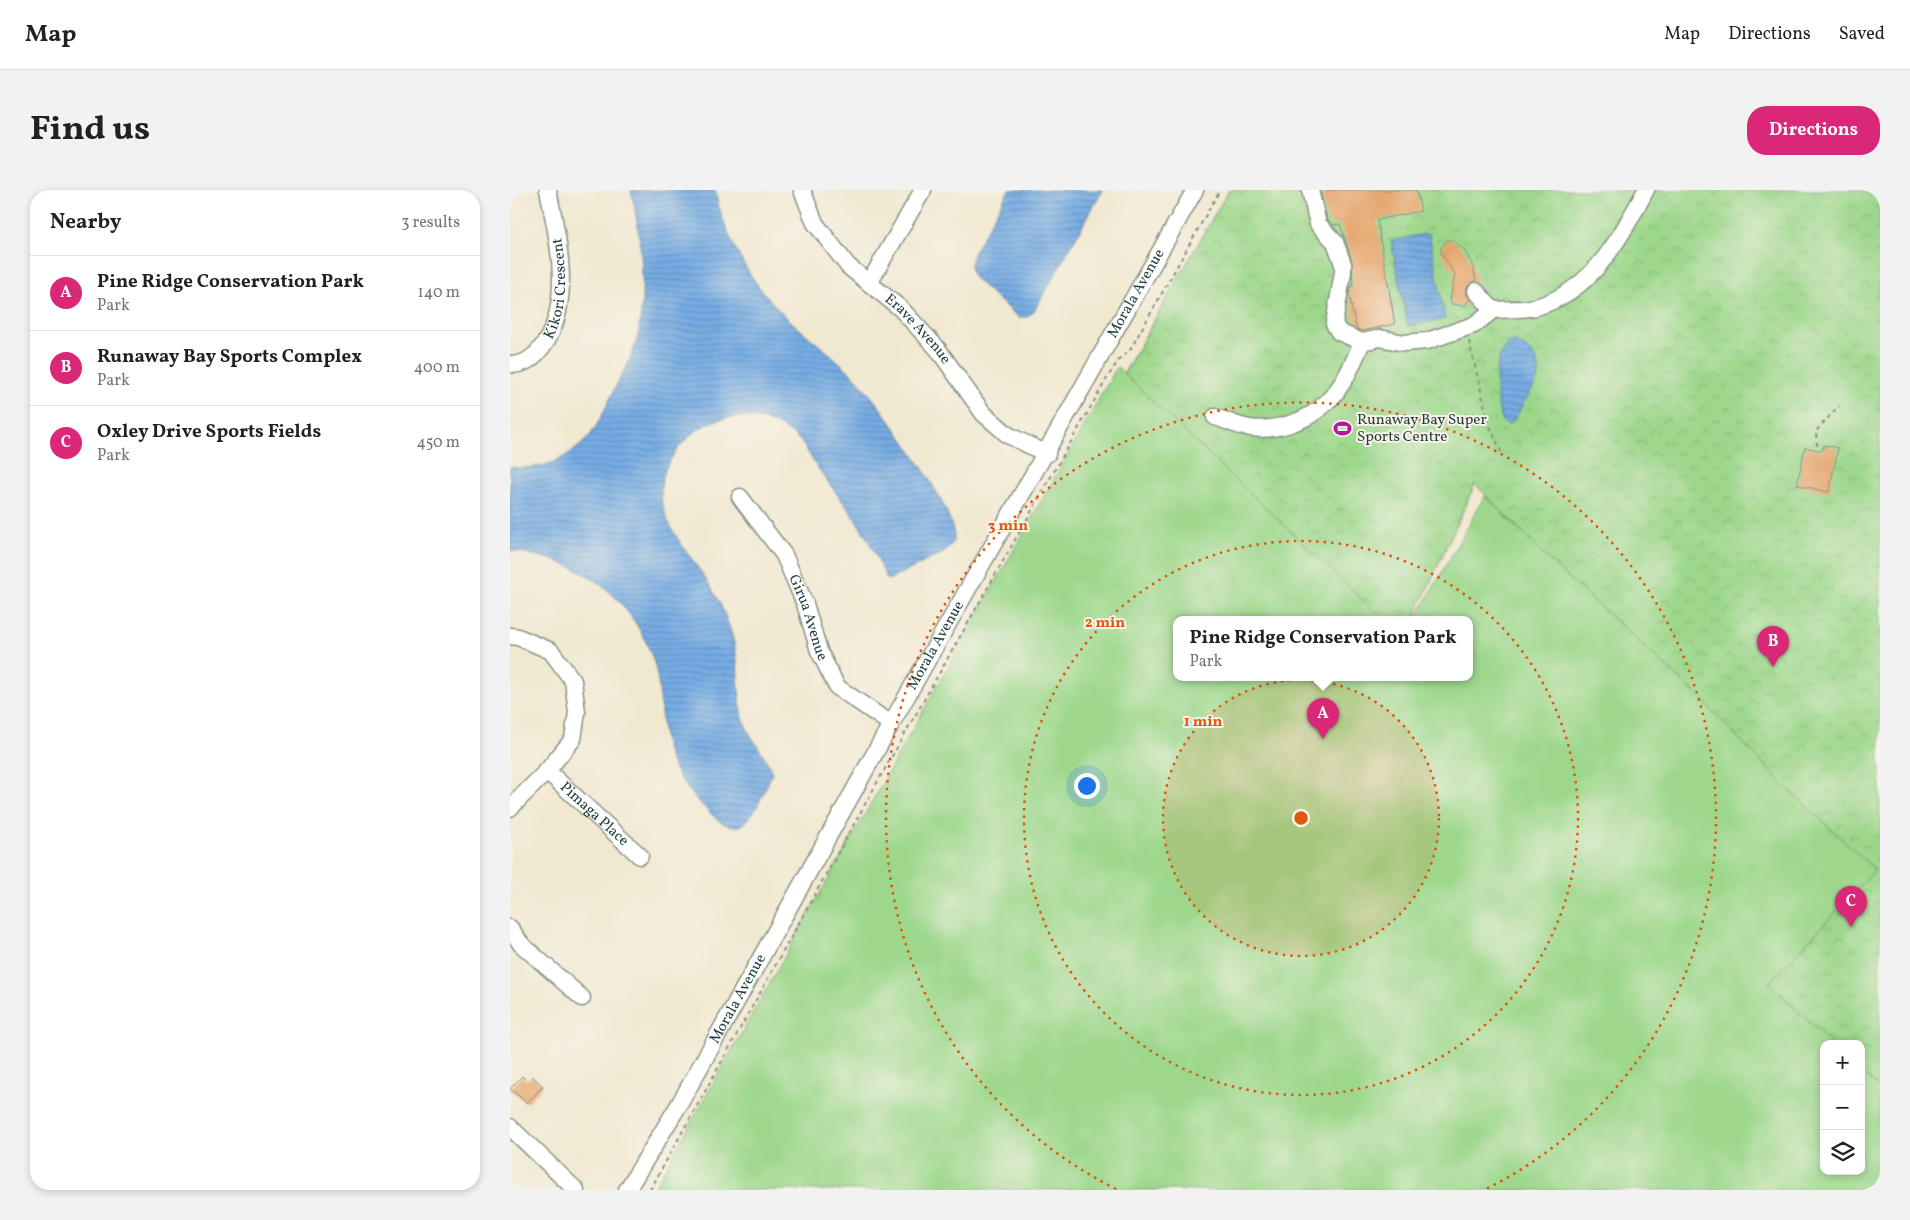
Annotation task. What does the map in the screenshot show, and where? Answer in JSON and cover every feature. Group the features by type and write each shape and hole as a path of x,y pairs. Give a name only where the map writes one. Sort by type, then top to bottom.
{"street":[{"name":"Kikori Crescent","path":"510,364 530,360 548,341 558,316 560,281 557,232 548,190"},
{"name":"Erave Avenue","path":"802,190 815,223 848,266 901,309 937,348 968,394 992,423 1020,442 1047,454"},
{"path":"869,284 923,190"},
{"name":"Morala Avenue","path":"627,1190 680,1103 891,724 1047,454 1196,190"},
{"path":"1310,190 1318,224 1335,242 1343,264 1342,284 1334,324 1339,332 1362,342 1380,338 1404,343 1427,341 1466,328 1494,310 1534,307 1559,298 1604,261 1646,190"},
{"path":"1476,291 1494,310"},
{"path":"1215,417 1245,428 1274,428 1299,421 1327,403 1348,375 1362,342"},
{"name":"Girua Avenue","path":"740,497 784,555 805,604 819,651 837,687 891,724"},
{"path":"510,636 518,637 551,651 573,681 577,712 573,739 547,771 510,808"},
{"name":"Pimaga Place","path":"547,771 640,856"},
{"path":"510,928 521,944 582,998"},
{"name":"Morala Avenue","path":"639,1190 680,1103"},
{"path":"510,1127 576,1190"}],"path":[{"path":"650,1190 1053,474 1118,361 1130,350 1220,190"},
{"path":"1466,328 1489,424 1502,454"},
{"path":"1817,446 1816,431 1839,406"}],"green space":[{"path":"1229,190 1475,484 1415,616 1173,616 1173,681 1473,681 1473,616 1417,616 1485,496 1552,563 1697,695 1783,784 1876,870 1769,983 1828,1040 1820,1040 1820,1175 1865,1175 1865,1075 1880,1089 1880,1190 653,1190 1117,367 1124,373"},
{"path":"1229,190 1880,190 1880,1089 1865,1075 1865,1040 1828,1040 1769,983 1875,870 1783,784 1697,695 1552,563 1475,484 1415,616 1380,616 1124,374"}],"water":[{"path":"631,190 715,190 728,233 750,275 777,308 852,374 879,406 928,477 950,520 954,536 950,547 945,552 888,580 853,516 801,442 784,428 760,419 747,417 722,419 710,423 692,434 674,454 662,478 662,501 665,514 722,608 736,654 743,718 749,733 766,759 772,774 751,816 744,824 736,826 724,824 699,802 683,783 671,761 664,738 658,684 653,659 638,627 619,601 592,578 577,570 545,557 510,551 510,467 521,468 544,465 565,456 583,443 601,417 635,345 641,313 642,277 640,242"},
{"path":"1009,190 1103,190 1034,311 1027,317 1018,317 973,277 970,266 973,254"},
{"path":"1429,233 1445,319 1408,326 1391,241"},
{"path":"1512,341 1522,345 1531,352 1537,361 1539,372 1537,380 1516,417 1509,424 1503,422 1500,414 1496,378 1500,355 1505,346"}],"building":[{"path":"1320,190 1416,190 1421,211 1377,220 1395,324 1361,331 1356,328 1349,295 1351,286 1353,286 1352,261 1340,224 1333,225 1327,219"},
{"path":"1447,240 1452,240 1465,251 1473,267 1476,280 1467,287 1466,294 1470,299 1464,306 1452,304 1450,300 1455,274 1441,253 1441,248"},
{"path":"1824,445 1838,448 1829,492 1797,485 1805,447 1822,451"},
{"path":"522,1076 527,1081 532,1076 543,1086 527,1103 510,1089"}],"place":[{"name":"Runaway Bay Super Sports Centre","path":"1343,429"},
{"name":"Runaway Bay Sports Complex","path":"1773,667"},
{"name":"Pine Ridge Conservation Park","path":"1323,739"},
{"name":"Oxley Drive Sports Fields","path":"1851,927"}]}
